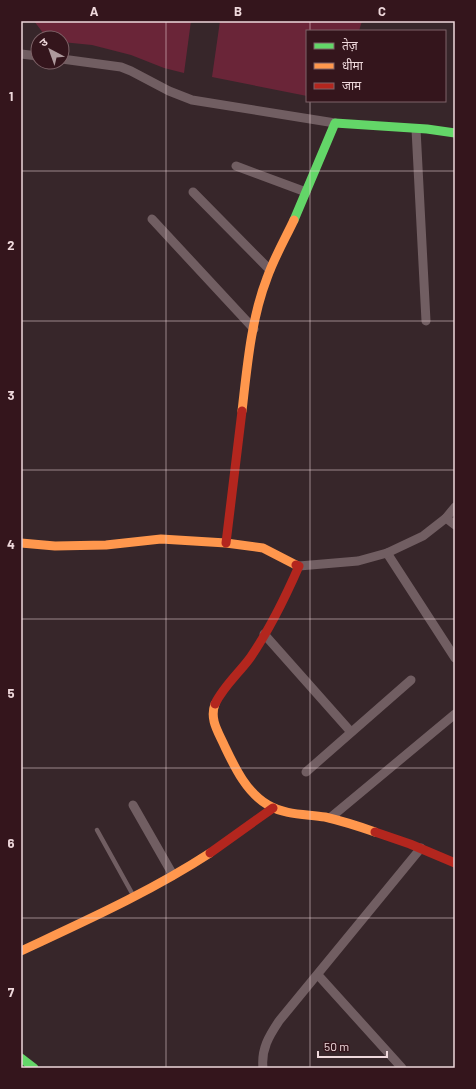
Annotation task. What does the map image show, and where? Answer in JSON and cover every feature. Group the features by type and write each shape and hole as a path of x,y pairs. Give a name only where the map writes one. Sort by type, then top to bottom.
{"street":[{"path":"70,60 121,67 169,91 192,100 335,123 427,129 455,133"},
{"path":"226,543 244,391 260,298 270,270 306,192 335,123"},
{"path":"416,129 426,321"},
{"path":"236,166 306,192"},
{"path":"193,192 270,270"},
{"path":"152,219 254,329"},
{"path":"21,543 55,546 106,545 161,539 226,543 263,548 299,566 358,561 387,553 423,536 446,518 455,507"},
{"path":"446,518 455,525"},
{"path":"387,553 455,658"},
{"path":"299,566 276,615 255,651 214,705 212,714 216,727 234,764 253,793 263,802 274,808 330,818 391,836 455,863"},
{"path":"264,634 351,732"},
{"path":"306,772 411,680"},
{"path":"330,818 455,714"},
{"path":"133,805 173,875"},
{"path":"21,951 76,926 173,875 215,851 274,808"},
{"path":"263,1068 263,1054 268,1038 279,1021 421,848"},
{"path":"318,975 402,1068"},
{"path":"21,1058 34,1068"}],"lane":[{"path":"97,830 133,897"}],"shaded area":[{"path":"34,21 191,21 184,73 164,68 131,55 92,45 70,43 70,30 41,30"},
{"path":"220,21 362,21 359,30 306,30 306,96 212,77"}],"traffic: fast":[{"path":"294,220 335,123 427,129 455,133"},
{"path":"21,1058 34,1068"}],"traffic: slow":[{"path":"242,411 250,344 257,310 276,256 294,220"},
{"path":"21,543 55,546 106,545 161,539 226,543 263,548 296,565"},
{"path":"215,704 213,716 220,737 242,779 261,800 281,811 325,817 375,832"},
{"path":"21,951 141,893 210,853"}],"traffic: jam":[{"path":"226,543 242,411"},
{"path":"215,704 227,686 250,658 264,636 294,578 299,566 296,565"},
{"path":"210,853 273,808"},
{"path":"375,832 410,844 455,863"}]}
